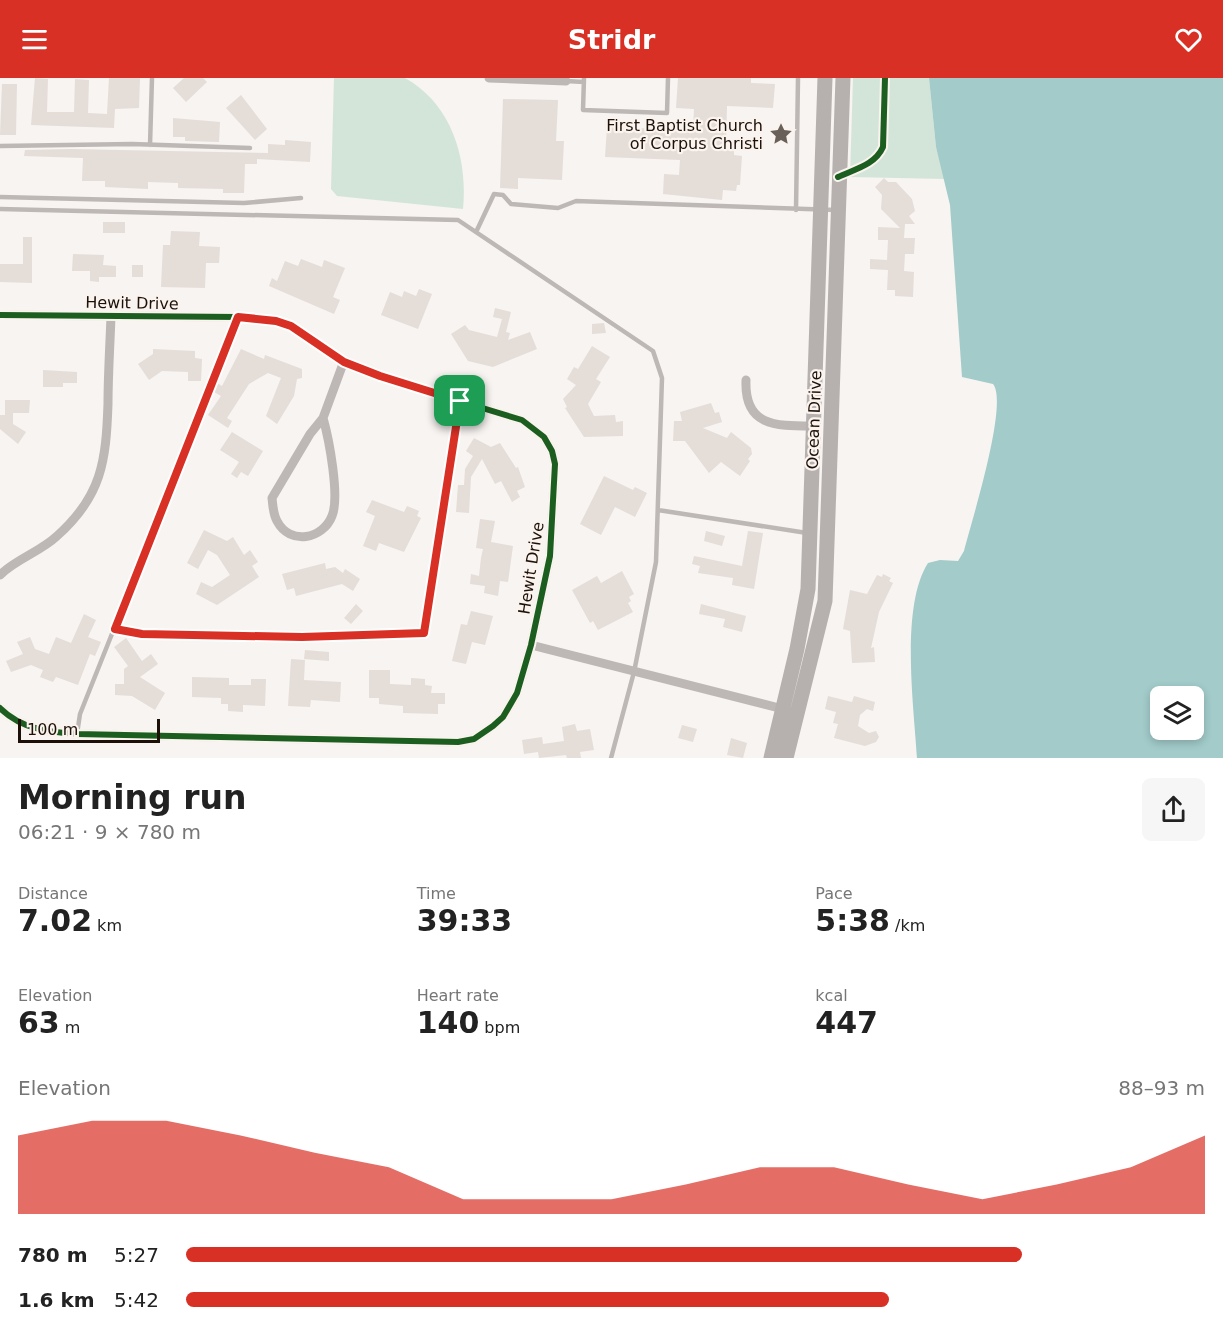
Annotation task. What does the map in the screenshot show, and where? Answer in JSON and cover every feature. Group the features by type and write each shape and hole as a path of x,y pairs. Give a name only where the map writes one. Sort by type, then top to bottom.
{"main road":[{"name":"Ocean Drive","path":"786,758 808,589 825,78"},
{"name":"Ocean Drive","path":"771,758 791,711 825,601 843,78"}],"street":[{"path":"489,78 566,81"},
{"name":"Hewit Drive","path":"0,315 238,317 276,321 291,326 344,362 380,376 522,420 544,437 552,451 555,464 551,546 531,645 517,693 503,717 474,739 458,742 77,734 44,731 7,715 0,708"},
{"name":"Hewit Drive","path":"0,575 42,548 63,531 75,518 100,476 105,460 108,431 111,316"},
{"path":"323,418 329,440 334,510 323,530 315,536 304,538 285,530 278,523 272,498 310,434 323,418 344,362"},
{"path":"746,380 745,399 751,410 763,420 780,425 814,426"},
{"path":"531,645 791,711"}],"lane":[{"path":"150,145 152,78"},
{"path":"566,81 584,80 583,110 667,113 668,78"},
{"path":"796,210 798,78"},
{"path":"0,146 150,145 250,148"},
{"path":"477,230 494,194 503,195 511,204 558,208 576,201 838,210"},
{"path":"0,197 244,203 301,198"},
{"path":"0,208 458,220 477,230 653,351 662,378 657,562 634,672 611,758"},
{"path":"77,734 80,714 238,317"},
{"path":"115,629 142,634 291,636 424,633 460,401"},
{"path":"658,510 810,533"}],"path":[{"path":"838,177 879,156 883,147 885,78"}],"green space":[{"path":"334,78 405,78 435,102 454,134 459,152 463,171 463,209 337,196 331,189"},
{"path":"853,78 929,78 936,147 945,179 850,177"}],"water":[{"path":"929,78 1223,78 1223,758 917,758 911,631 919,582 928,563 940,560 958,561 964,551 987,464 996,414 997,395 993,384 962,377 950,205 936,147"}],"building":[{"path":"35,78 48,79 47,112 74,112 75,79 89,80 88,113 107,114 109,78 140,78 139,108 115,109 114,128 31,125"},
{"path":"184,78 203,78 207,82 186,102 173,88"},
{"path":"678,78 751,78 751,83 775,84 773,108 727,106 726,143 734,143 734,155 742,156 740,185 737,185 736,191 723,190 722,200 663,194 664,174 679,175 680,160 605,157 607,127 693,130 694,109 676,108"},
{"path":"2,84 17,84 16,135 0,135"},
{"path":"241,95 267,129 255,140 226,108"},
{"path":"503,99 558,100 556,141 564,141 562,180 518,178 518,189 500,188"},
{"path":"173,118 220,122 219,142 185,141 185,137 173,137"},
{"path":"285,140 311,142 310,162 257,159 257,164 245,164 244,193 223,193 223,189 178,188 178,183 148,182 148,189 105,187 105,181 82,181 83,158 24,156 25,150 71,149 268,153 268,144 285,145"},
{"path":"884,178 888,182 896,182 912,199 915,211 909,216 915,224 905,224 904,238 915,238 914,254 905,254 904,271 914,272 913,297 895,296 895,290 887,290 888,270 870,269 870,259 887,260 888,240 878,240 878,227 900,228 881,209 882,195 875,187"},
{"path":"103,222 125,222 125,233 103,233"},
{"path":"171,231 200,232 199,246 220,247 219,263 206,263 205,288 161,287 163,245 170,245"},
{"path":"23,237 32,237 32,283 0,282 0,264 23,264"},
{"path":"73,254 104,255 103,265 116,266 116,277 99,277 99,282 90,281 90,271 72,271"},
{"path":"301,259 322,267 324,260 345,268 333,297 340,300 334,314 269,286 272,278 277,281 285,261 298,266"},
{"path":"132,265 143,265 143,277 132,277"},
{"path":"419,289 432,294 418,329 381,315 390,292 402,297 404,291 416,296"},
{"path":"495,308 511,312 506,332 510,333 508,340 530,332 537,349 493,367 468,361 451,334 465,325 469,330 497,337 502,319 493,317"},
{"path":"604,323 606,333 592,334 592,324"},
{"path":"592,346 610,357 596,379 601,382 588,404 594,416 615,415 616,422 623,421 623,436 584,437 565,408 567,407 563,399 576,385 567,379 574,367 578,369"},
{"path":"153,349 195,351 195,358 202,359 201,381 188,381 188,372 162,371 149,380 138,364 153,354"},
{"path":"241,349 264,359 265,355 302,369 302,378 297,379 294,396 277,424 266,416 281,378 268,373 249,384 227,418 232,421 228,428 208,415 221,396 214,392 217,383 222,386"},
{"path":"43,370 77,372 77,383 63,383 63,387 43,387"},
{"path":"5,400 30,400 29,413 13,413 13,424 26,432 18,444 0,429 0,415 5,415"},
{"path":"711,403 715,413 719,412 722,422 703,428 727,438 731,432 751,448 752,454 748,459 750,461 740,476 721,462 709,473 685,441 673,441 674,421 682,421 680,412"},
{"path":"232,432 263,451 248,476 241,472 237,478 231,474 239,462 220,450"},
{"path":"474,438 491,447 500,443 516,468 518,467 525,487 517,491 520,497 512,502 501,481 495,484 482,459 471,477 469,513 456,512 458,485 464,485 465,469 473,456 466,451"},
{"path":"604,476 633,490 635,487 647,493 635,517 615,507 601,535 580,524"},
{"path":"372,500 404,512 407,506 419,511 417,516 421,518 404,552 379,543 376,551 363,546 375,516 366,512"},
{"path":"480,519 495,521 491,542 513,546 508,582 500,581 498,596 484,593 485,586 470,584 471,574 479,576 483,549 476,548"},
{"path":"204,530 227,541 233,537 244,555 250,550 258,562 252,566 259,577 217,605 196,594 201,582 212,587 230,575 217,555 208,550 198,569 187,563"},
{"path":"706,531 725,536 722,546 704,541"},
{"path":"748,531 763,533 754,589 732,585 733,578 698,573 700,566 692,564 694,556 742,566"},
{"path":"325,563 326,569 335,567 343,573 345,569 360,579 353,591 342,584 296,596 294,588 287,590 282,574"},
{"path":"622,571 634,594 629,597 631,601 628,603 633,612 598,630 593,621 590,623 572,590 597,576 601,583"},
{"path":"883,574 891,578 889,581 893,583 879,612 871,648 874,647 875,662 852,663 850,631 843,629 850,590 867,594 877,575 882,577"},
{"path":"356,604 363,611 351,624 344,618"},
{"path":"701,604 746,616 742,632 723,627 725,619 699,614"},
{"path":"471,611 493,616 485,645 472,642 466,664 452,661 461,624 467,625"},
{"path":"84,614 96,620 88,637 101,642 95,656 90,654 78,685 56,677 53,682 40,677 43,670 31,665 11,672 6,661 23,654 17,642 30,637 35,649 49,654 56,637 71,643"},
{"path":"126,638 142,661 151,654 158,664 140,677 165,693 155,710 132,696 115,695 115,684 124,684 124,669 128,666 114,647"},
{"path":"305,650 329,652 329,661 304,659"},
{"path":"291,659 305,660 304,680 341,682 340,702 311,700 310,707 288,706"},
{"path":"369,670 390,670 390,684 411,685 411,678 425,679 425,685 432,686 431,693 445,693 445,704 438,704 438,714 403,713 403,706 379,704 379,698 369,698"},
{"path":"192,677 229,678 229,685 251,685 251,679 266,679 265,706 243,705 243,712 228,711 228,704 221,704 221,698 192,697"},
{"path":"828,696 852,702 854,696 875,702 873,711 867,709 860,715 858,726 869,733 876,731 879,737 876,742 865,746 834,738 838,724 833,723 836,712 825,709"},
{"path":"575,724 577,731 590,729 594,750 580,752 581,758 567,758 566,755 539,758 538,752 524,754 522,740 542,737 543,744 564,741 562,727"},
{"path":"682,725 697,729 693,742 678,738"},
{"path":"731,738 747,743 743,758 727,755"}],"cycle path":[{"path":"838,177 870,162 883,147 885,78"},
{"path":"0,315 238,317 276,321 291,326 344,361 380,377 522,420 544,437 552,451 555,464 550,556 531,645 517,693 503,717 474,739 458,742 77,734 26,725 0,708"}],"place":[{"name":"First Baptist Church of Corpus Christi","path":"781,134"}],"route":[{"path":"238,317 276,321 291,326 344,362 460,401 424,633 302,637 142,634 115,629 238,317"}]}
